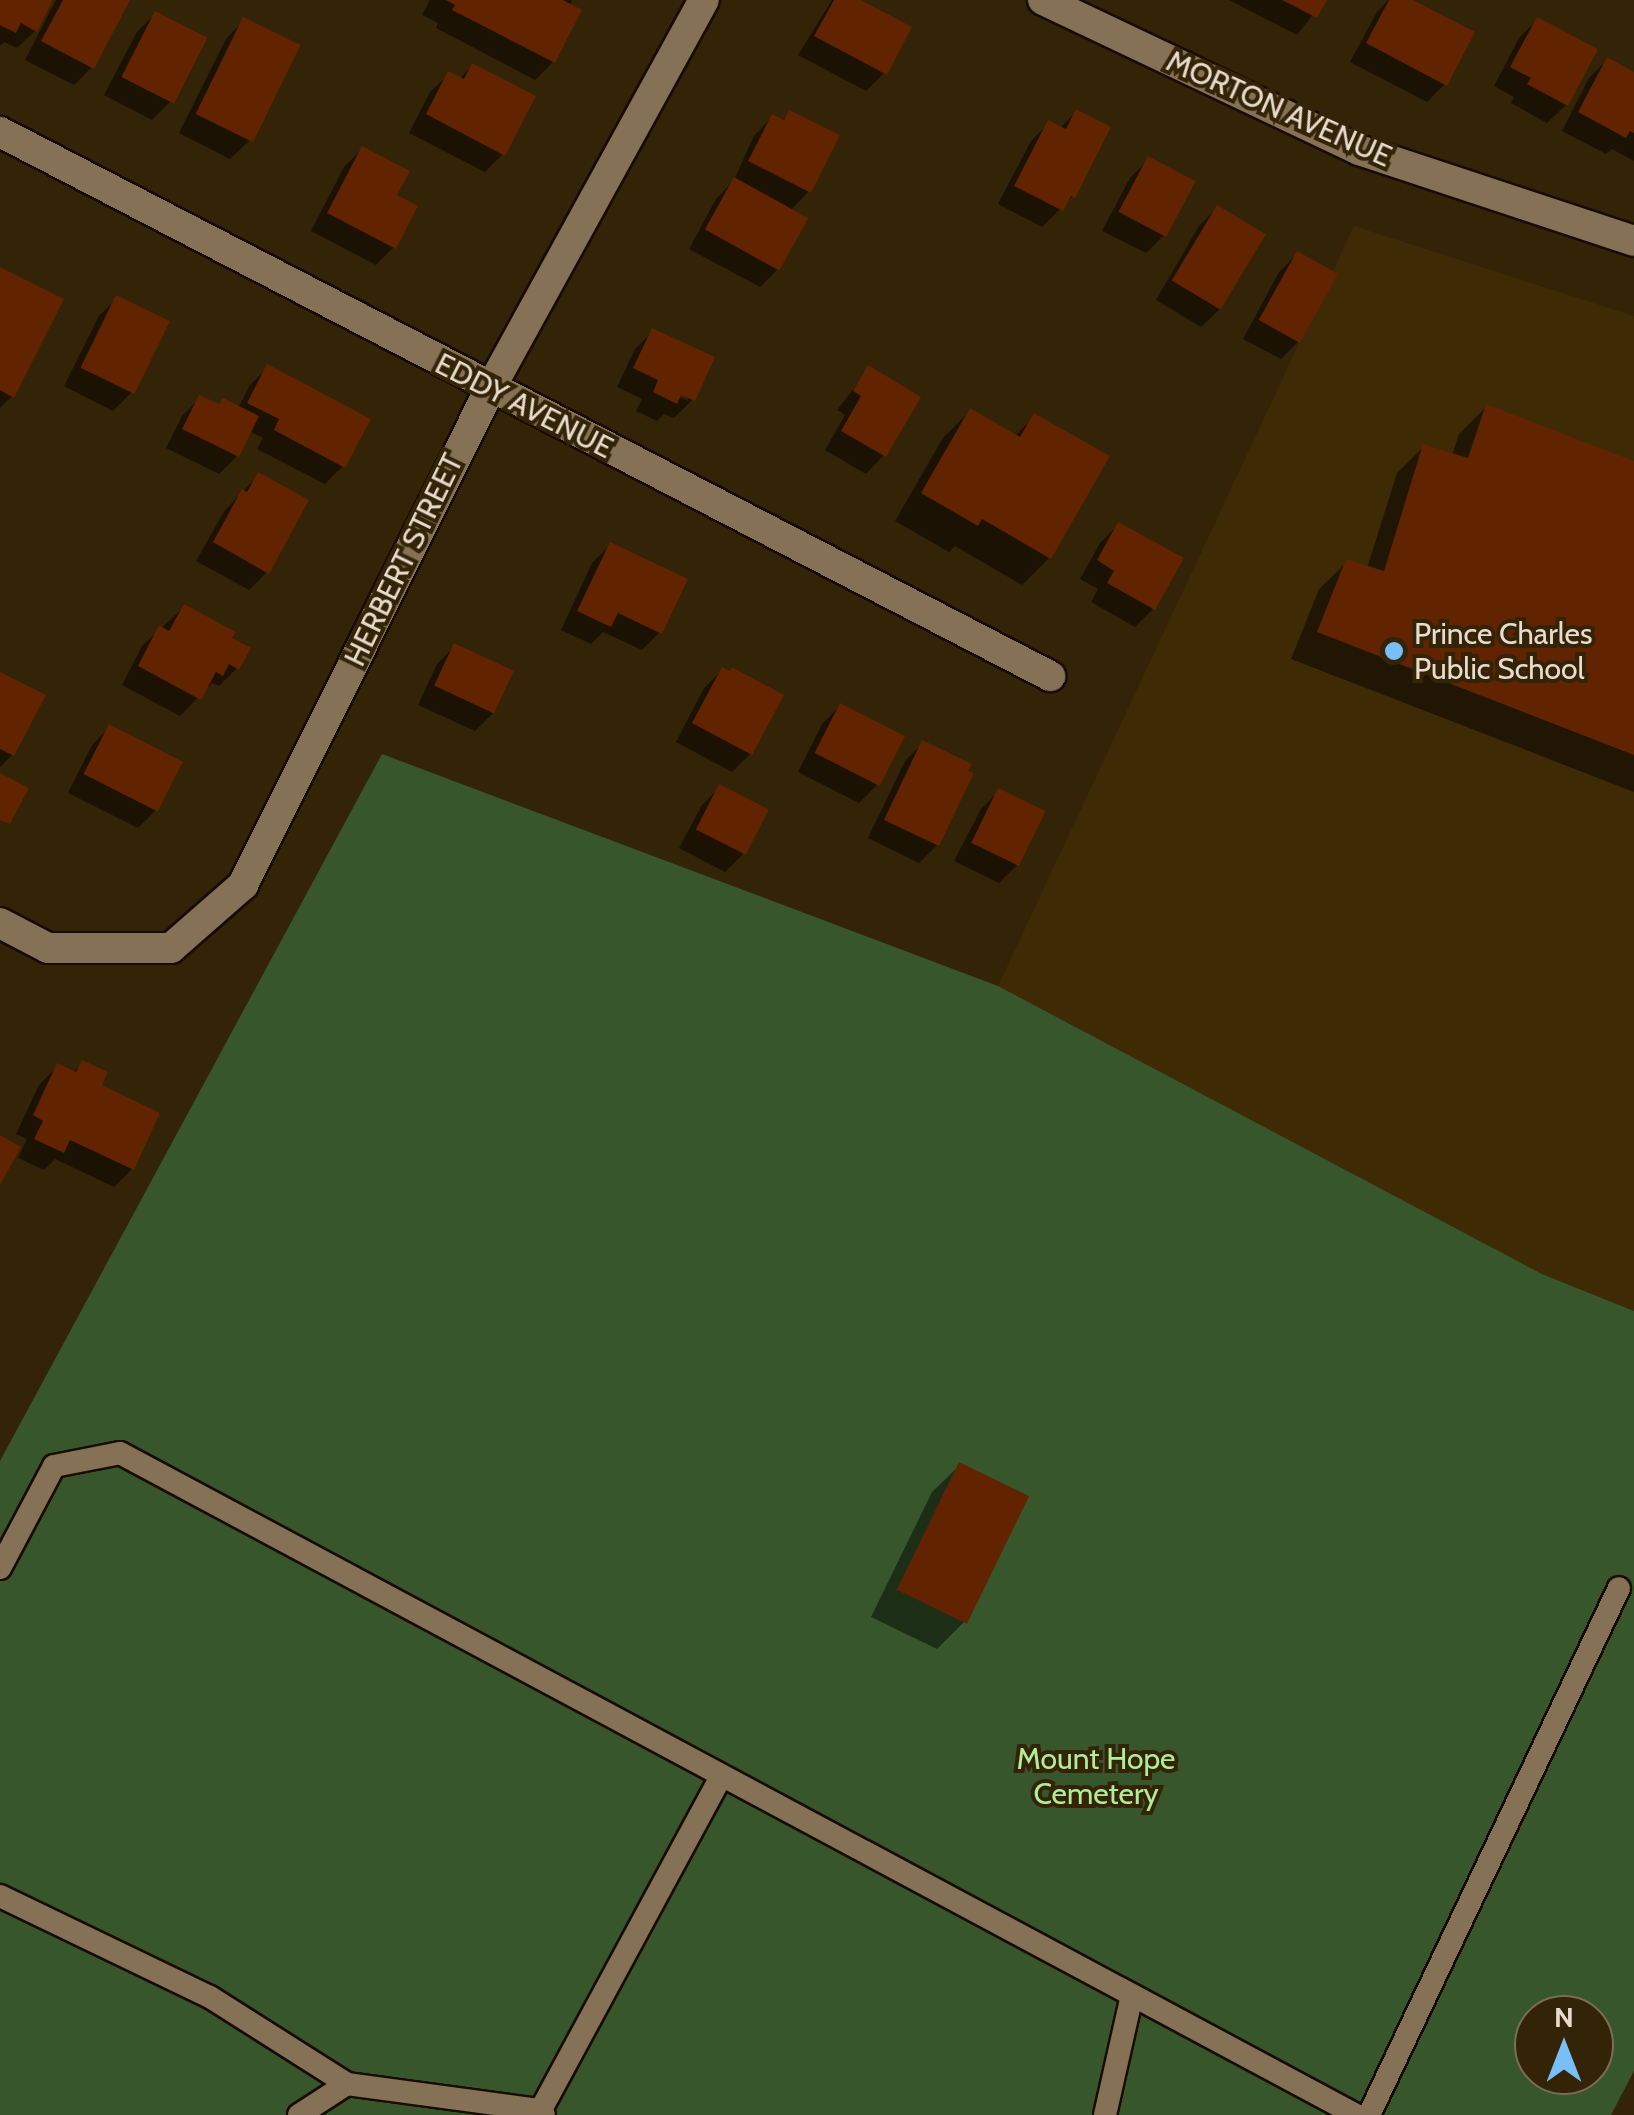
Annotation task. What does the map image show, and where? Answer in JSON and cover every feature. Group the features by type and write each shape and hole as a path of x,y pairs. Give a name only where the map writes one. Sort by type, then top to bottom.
{"street":[{"name":"HERBERT STREET","path":"0,923 48,948 172,948 243,884 490,389 704,0"},
{"name":"MORTON AVENUE","path":"1044,0 1359,150 1634,242"},
{"name":"EDDY AVENUE","path":"0,132 1050,676"}],"lane":[{"path":"0,1568 54,1466 120,1454 1356,2115"},
{"path":"1369,2115 1619,1588"},
{"path":"0,1896 210,1997 347,2084 541,2113 722,1776"},
{"path":"1105,2115 1132,1995"},
{"path":"299,2115 347,2084"}],"shaded area":[{"name":"Prince Charles Public School","path":"1354,226 1634,316 1634,1311 1542,1274 998,986"}],"green space":[{"name":"Mount Hope Cemetery","path":"382,754 998,986 1542,1274 1634,1311 1634,2071 1611,2115 0,2115 0,1461"}],"building":[{"path":"0,0 53,0 37,32 21,23 16,33 0,25"},
{"path":"63,0 130,0 94,69 41,41"},
{"path":"446,0 563,0 582,10 555,63 452,10 455,5"},
{"path":"834,0 861,0 912,27 887,75 814,36"},
{"path":"1282,0 1327,0 1317,18"},
{"path":"1389,0 1413,0 1475,32 1447,86 1366,43"},
{"path":"155,11 208,38 174,104 121,77"},
{"path":"243,17 301,45 253,142 196,114"},
{"path":"1537,17 1598,49 1568,106 1527,84 1531,78 1510,67"},
{"path":"1607,57 1634,72 1634,133 1630,131 1626,138 1578,112"},
{"path":"472,63 536,96 505,156 426,114 448,71 464,79"},
{"path":"1076,109 1111,127 1075,198 1071,196 1063,211 1014,186 1048,120 1066,129"},
{"path":"789,110 840,135 811,193 748,161 772,114 784,120"},
{"path":"362,146 410,171 397,195 418,206 396,249 327,213"},
{"path":"1148,156 1196,181 1166,237 1118,212"},
{"path":"734,177 808,218 779,271 705,229"},
{"path":"1217,205 1266,234 1221,310 1172,280"},
{"path":"1297,251 1338,274 1300,343 1259,320"},
{"path":"0,267 64,299 14,398 0,390"},
{"path":"116,295 170,321 134,394 80,368"},
{"path":"652,328 715,357 695,401 681,395 677,404 653,392 658,380 633,368"},
{"path":"267,364 371,419 345,468 274,430 279,419 247,403"},
{"path":"868,365 921,397 886,457 841,431 861,396 853,391"},
{"path":"199,395 219,404 223,398 259,416 239,457 182,429"},
{"path":"1486,404 1634,461 1634,755 1317,632 1346,559 1384,571 1423,444 1468,458"},
{"path":"970,408 1020,437 1034,413 1110,456 1051,559 982,519 978,526 921,493"},
{"path":"258,472 309,500 269,574 213,542 242,489 247,492"},
{"path":"1118,522 1184,558 1155,610 1107,583 1114,571 1097,560"},
{"path":"610,542 688,579 662,634 618,613 611,627 577,611"},
{"path":"184,604 236,632 232,638 251,648 239,670 229,664 223,676 216,672 201,700 138,666 159,625 169,631"},
{"path":"454,643 514,671 494,713 434,686"},
{"path":"722,667 730,671 732,667 784,695 752,755 692,723"},
{"path":"0,672 46,695 14,756 0,749"},
{"path":"840,703 905,736 880,786 815,753"},
{"path":"109,724 183,762 158,812 84,774"},
{"path":"922,740 972,764 968,771 974,773 939,846 884,820"},
{"path":"0,773 29,788 10,824 0,820"},
{"path":"719,784 769,809 746,855 696,829"},
{"path":"998,788 1046,811 1019,866 971,843"},
{"path":"82,1060 108,1072 102,1085 160,1113 134,1170 70,1140 64,1153 34,1139 43,1121 33,1115 57,1063 76,1072"},
{"path":"0,1135 21,1147 0,1185"},
{"path":"959,1462 1029,1496 967,1624 897,1590"}],"place":[{"name":"Prince Charles Public School","path":"1394,651"}]}
